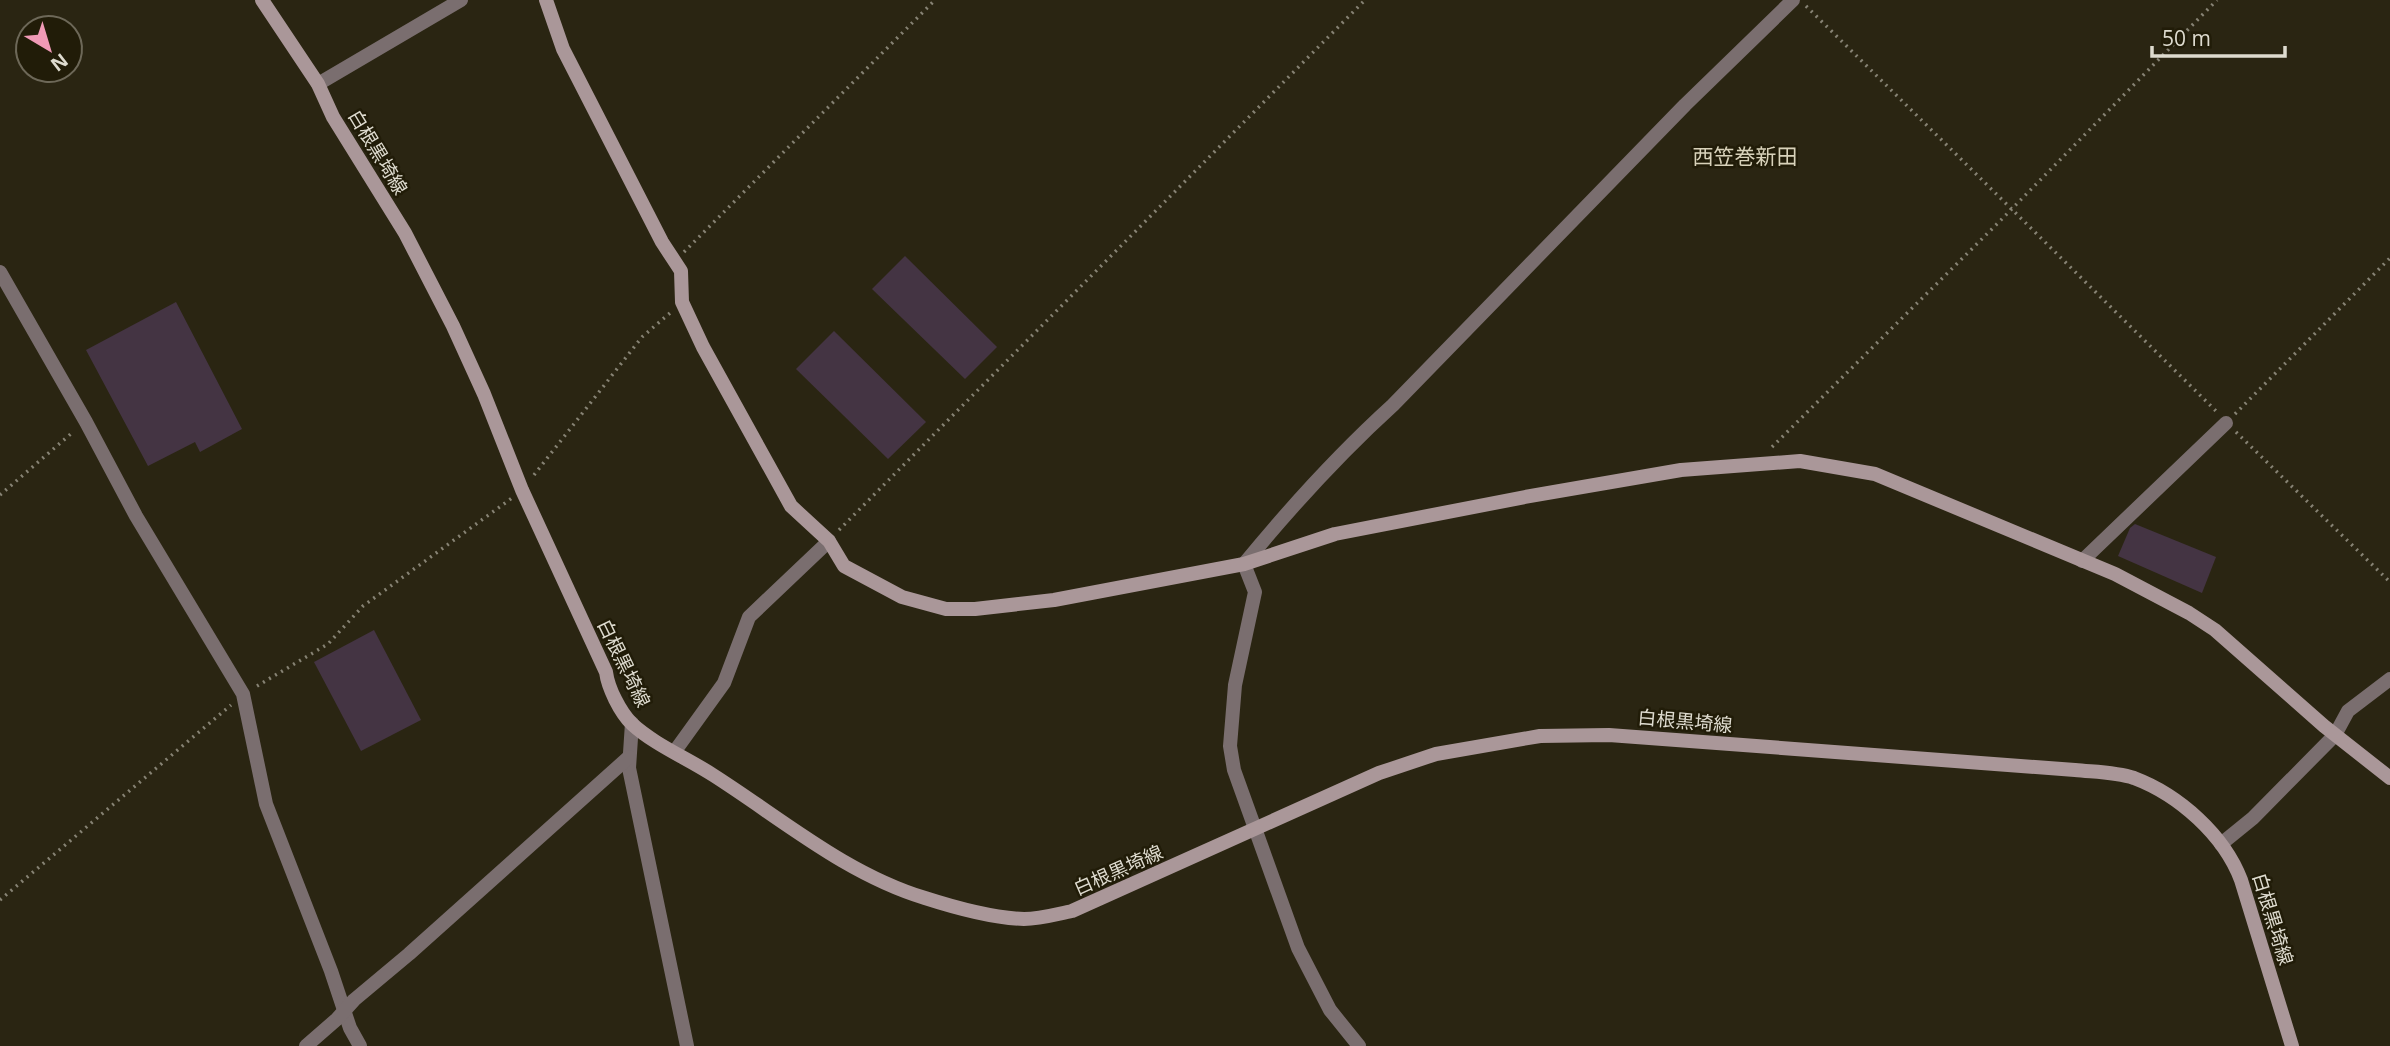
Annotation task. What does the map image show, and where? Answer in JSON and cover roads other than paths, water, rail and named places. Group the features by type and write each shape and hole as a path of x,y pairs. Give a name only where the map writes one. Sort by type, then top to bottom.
{"main road":[{"name":"白根黒埼線","path":"262,0 318,85 334,117 405,233 453,326 484,394 522,490 623,713 657,742 866,874 924,898 1000,917 1027,919 1072,911 1379,773 1436,754 1540,736 1609,735 2048,767 2132,778 2172,797 2221,844 2235,864 2241,880 2292,1046"},
{"path":"546,0 563,49 681,271 682,302 703,347 791,506 829,541 844,566 902,597 946,609 975,609 1054,600 1244,564 1335,534 1668,472 1800,461 1875,474 2082,561 2189,613 2215,630 2335,735 2390,778"}],"street":[{"path":"318,85 461,0"},
{"path":"1359,1046 1329,1010 1298,948 1234,770 1230,746 1235,685 1255,592 1244,564 1283,517 1359,436 1393,405 1685,105 1793,0"},
{"path":"0,272 136,516 243,694 266,804 350,1028 360,1046"},
{"path":"2082,561 2226,422"},
{"path":"675,751 724,683 749,617 829,541"},
{"path":"2221,844 2253,818 2335,735 2348,711 2390,679"},
{"path":"632,723 629,758 631,781 687,1046"},
{"path":"306,1046 354,1000 629,758"}],"district":[{"name":"西笠巻新田","path":"1745,157"}]}
